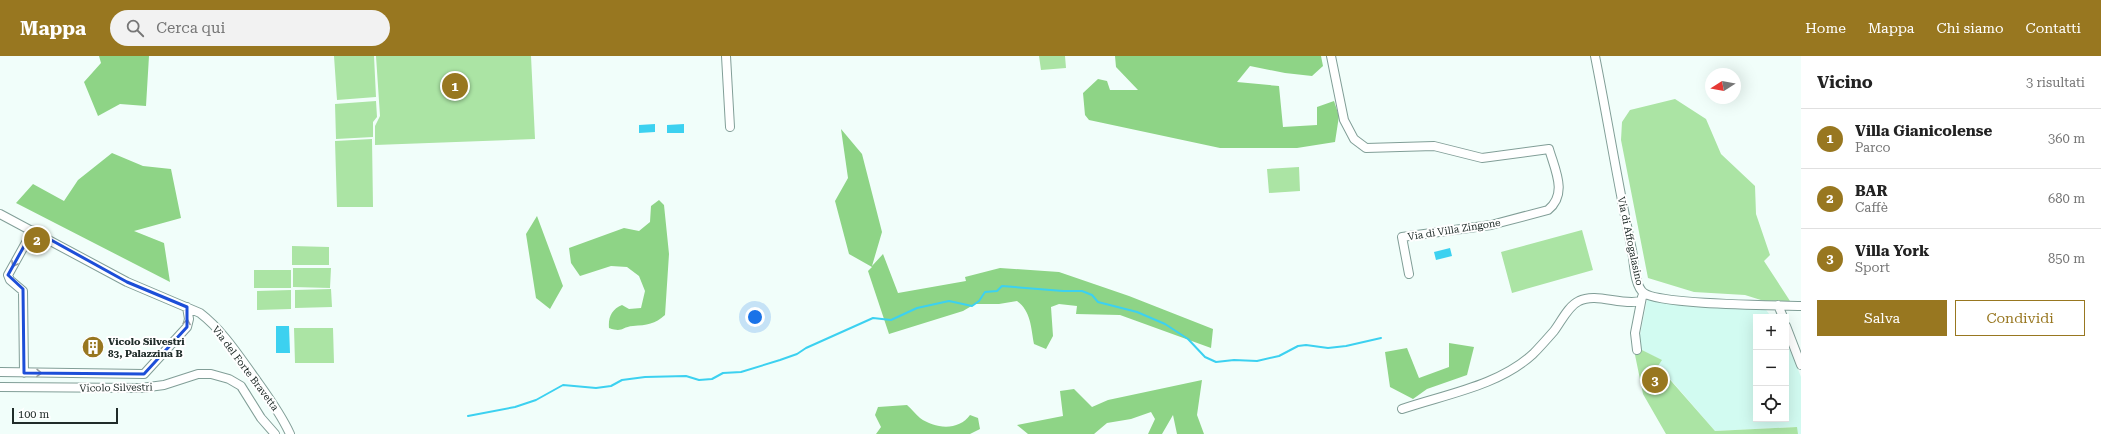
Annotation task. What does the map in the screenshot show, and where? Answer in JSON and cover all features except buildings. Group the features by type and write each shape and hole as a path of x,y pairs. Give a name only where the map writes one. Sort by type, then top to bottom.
{"street":[{"path":"726,56 730,127"},
{"name":"Via di Villa Zingone","path":"1331,56 1344,120 1354,139 1366,148 1434,146 1482,158 1549,149 1559,192 1555,204 1548,210 1491,225 1402,237 1409,274"},
{"name":"Via di Affogalasino","path":"1595,56 1638,283 1644,292 1656,297 1675,300 1801,306"},
{"name":"Via del Forte Bravetta","path":"0,214 33,230 127,282 187,307 204,316 226,339 274,404 290,434"},
{"path":"24,372 23,291 10,280 8,275 33,230"},
{"path":"1637,350 1635,333 1644,292"},
{"path":"1402,409 1474,386 1517,366 1544,342 1570,309 1580,300 1595,298 1626,303 1641,301"},
{"path":"1778,305 1782,314"},
{"name":"Vicolo Silvestri","path":"0,372 132,375 146,373 187,327 189,319 187,307"},
{"path":"1789,334 1801,365"},
{"name":"Vicolo Silvestri","path":"0,388 141,388 164,385 198,374 216,375 240,384 261,418 275,434"}],"highlighted area":[{"path":"33,230 127,282 187,307 187,327 144,374 24,373 23,289 8,275"}],"shaded area":[{"path":"1647,300 1766,310 1769,314 1753,314 1753,422 1789,422 1789,347 1801,377 1801,434 1798,434 1796,427 1715,431 1658,365 1661,360 1640,349 1639,340"}],"green space":[{"path":"99,56 149,56 146,106 120,104 98,116 84,82 101,63"},
{"path":"334,56 374,56 376,97 337,100"},
{"path":"376,56 531,56 535,139 375,145 375,126 380,116"},
{"path":"1039,56 1065,56 1066,68 1041,70"},
{"path":"1115,56 1321,56 1323,66 1312,76 1285,73 1250,66 1237,82 1279,86 1283,127 1317,125 1317,107 1334,101 1339,116 1335,142 1297,148 1220,148 1089,120 1085,115 1083,93 1098,79 1107,81 1110,90 1138,90 1116,67"},
{"path":"1675,99 1706,119 1721,154 1755,186 1756,214 1770,255 1764,261 1790,301 1764,301 1745,295 1694,292 1648,278 1621,140 1622,122 1630,110"},
{"path":"376,101 377,117 373,122 373,137 336,139 335,104"},
{"path":"841,129 862,154 882,232 872,266 883,254 898,293 966,281 965,277 1000,268 1059,272 1129,296 1213,329 1211,348 1120,315 1076,314 1077,306 1059,304 1051,307 1053,336 1046,349 1034,344 1028,315 1022,305 1017,301 999,304 975,304 963,311 889,334 868,271 872,267 849,254 835,201 848,178"},
{"path":"372,139 373,207 337,207 335,141"},
{"path":"112,153 143,166 171,169 181,218 134,231 164,243 170,282 16,203 33,184 64,201 78,180"},
{"path":"1299,167 1300,191 1269,193 1267,169"},
{"path":"659,200 664,205 669,254 665,315 654,322 647,324 620,330 609,328 611,314 622,305 629,309 641,308 645,291 639,276 627,267 611,266 580,276 571,263 569,248 624,228 639,231 650,222 651,206"},
{"path":"537,216 563,286 550,309 536,298 526,234"},
{"path":"1582,230 1593,270 1512,293 1501,252"},
{"path":"292,246 329,247 329,265 292,265"},
{"path":"293,268 331,268 330,288 293,287"},
{"path":"254,270 291,270 291,288 254,288"},
{"path":"331,289 332,307 295,308 295,290"},
{"path":"291,290 291,309 257,310 257,291"},
{"path":"294,328 333,328 334,363 295,363"},
{"path":"1449,343 1474,347 1467,375 1427,389 1413,399 1390,387 1385,352 1407,348 1419,378 1449,367"},
{"path":"1640,349 1662,360 1658,366 1715,431 1797,427 1798,434 1666,434 1643,394 1634,350"},
{"path":"1202,380 1197,415 1204,434 1177,434 1173,415 1162,434 1148,434 1155,419 1151,412 1131,419 1107,423 1094,434 1028,434 1017,425 1063,416 1060,391 1074,389 1092,407 1108,400"},
{"path":"907,405 926,422 946,427 953,426 960,424 970,415 978,418 980,429 970,434 876,434 881,427 875,415 878,407"}],"water":[{"path":"655,124 655,132 639,133 639,125"},
{"path":"684,124 684,133 667,133 667,125"},
{"path":"1450,248 1452,256 1436,260 1434,252"},
{"path":"276,326 289,326 290,353 276,353"}],"waterway":[{"path":"468,416 515,407 536,400 563,385 596,388 611,386 622,380 645,377 686,376 699,380 712,379 723,373 741,372 797,354 806,348 873,318 891,320 917,308 949,301 972,306 979,301 985,292 997,291 1002,286 1082,291 1092,295 1098,302 1137,312 1165,324 1188,339 1205,357 1216,362 1234,360 1257,361 1279,356 1298,346 1306,345 1328,348 1346,346 1381,338"}],"place":[{"name":"Villa Gianicolense","path":"455,86"},
{"name":"BAR","path":"37,240"},
{"name":"Vicolo Silvestri 83, Palazzina B","path":"93,347"},
{"name":"Villa York","path":"1655,380"}]}
